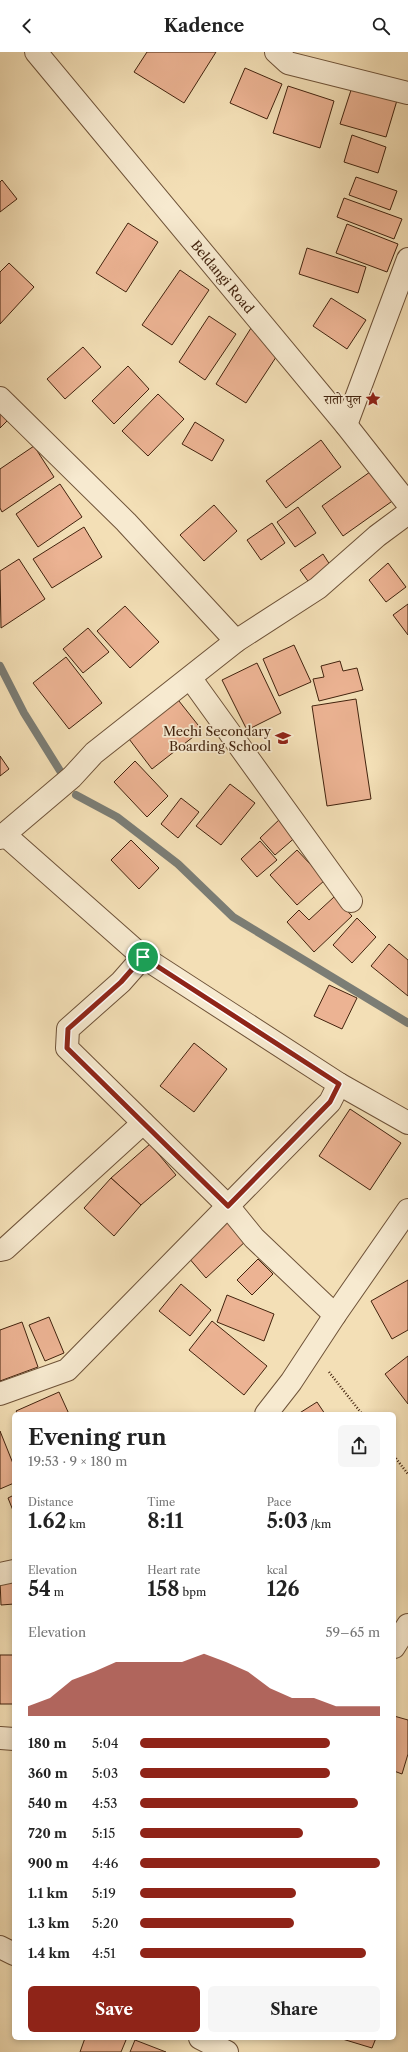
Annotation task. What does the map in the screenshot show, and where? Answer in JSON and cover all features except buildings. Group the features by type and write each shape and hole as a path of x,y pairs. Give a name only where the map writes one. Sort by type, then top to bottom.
{"street":[{"name":"Beldangi Road","path":"36,52 346,425 408,504"},
{"path":"276,52 288,63 408,93"},
{"path":"346,425 408,260"},
{"path":"0,398 126,522 236,642"},
{"path":"408,513 377,536 318,588 236,642 191,679 94,753 72,777 2,837 143,957 339,1084 408,1123"},
{"path":"191,679 351,901"},
{"path":"143,957 121,982 68,1029 67,1048 228,1206 254,1238 335,1315"},
{"path":"0,1394 66,1370 330,1102 339,1084"},
{"path":"0,1250 5,1249 143,1123"},
{"path":"267,1412 408,1210"},
{"path":"0,1574 12,1572"},
{"path":"396,1644 408,1625"},
{"path":"0,1738 12,1739"},
{"path":"0,1947 12,1953"},
{"path":"204,2040 227,2052"}],"path":[{"path":"312,1350 360,1412"},
{"path":"396,1459 408,1474"}],"waterway":[{"path":"0,666 24,713 62,774"},
{"path":"76,795 117,817 178,864 233,917 408,1023"}],"place":[{"name":"रातो पुल","path":"373,399"},
{"name":"Mechi Secondary Boarding School","path":"283,738"}],"route":[{"path":"143,957 339,1084 330,1102 228,1206 67,1048 68,1029 121,982 143,957"}]}
